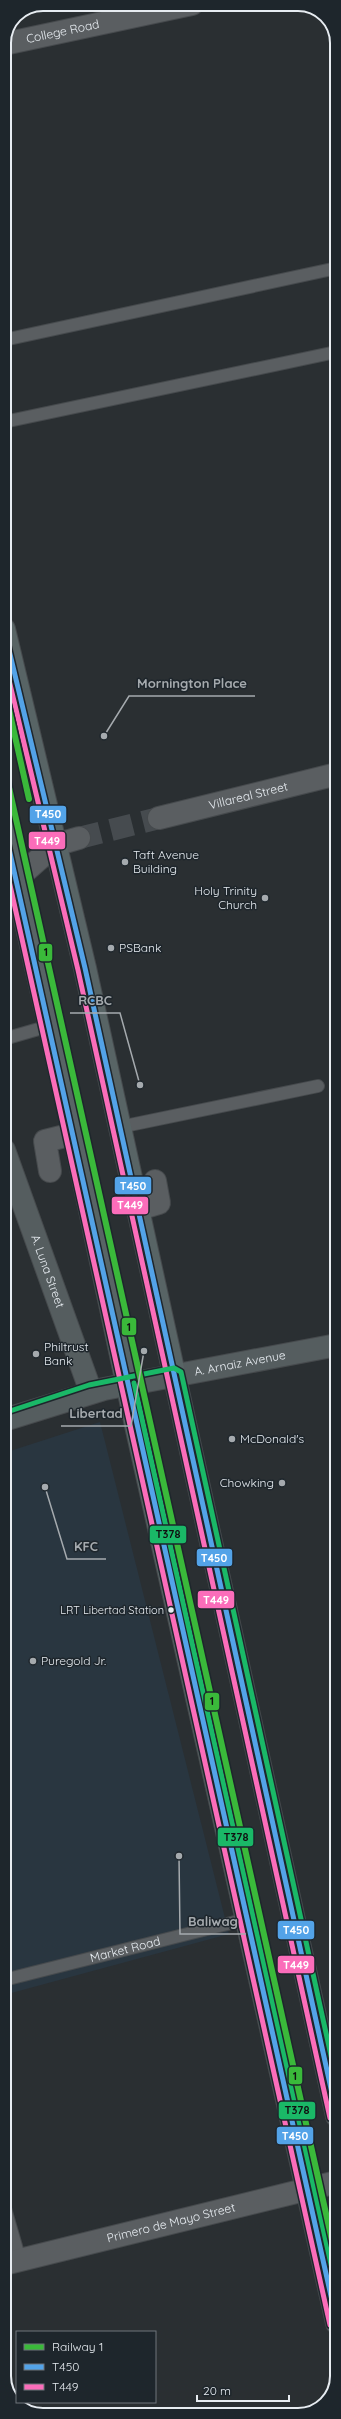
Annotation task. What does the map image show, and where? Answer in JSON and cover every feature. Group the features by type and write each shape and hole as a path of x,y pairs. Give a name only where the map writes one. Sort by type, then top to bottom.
{"main road":[{"path":"11,659 85,968 330,2084"},
{"path":"11,890 49,1026 127,1385 330,2291"},
{"name":"A. Luna Street","path":"11,1169 91,1392"},
{"name":"A. Arnaiz Avenue","path":"11,1418 91,1392 330,1346"}],"street":[{"name":"College Road","path":"11,42 159,11"},
{"name":"Villareal Street","path":"159,818 330,776"},
{"path":"11,885 55,845 79,838"},
{"path":"50,1171 45,1141 73,1134"},
{"path":"138,1209 159,1203 155,1181"},
{"name":"Primero de Mayo Street","path":"12,2262 330,2184"}],"lane":[{"path":"11,338 330,270"},
{"path":"11,421 330,353"},
{"path":"11,1036 49,1026"},
{"path":"120,1127 318,1086"},
{"name":"Market Road","path":"11,1978 247,1919"}],"shaded area":[{"path":"100,1422 229,1934 11,1993 11,1451"}],"tunnel":[{"path":"79,838 159,818"}],"rail line":[{"name":"1","path":"11,718 29,799"},
{"name":"1","path":"11,796 330,2232"}],"transit line":[{"name":"T450","path":"11,658 85,968 330,2084"},
{"name":"T449","path":"11,688 78,970 330,2118"},
{"name":"T450","path":"11,857 330,2292"},
{"name":"T449","path":"11,890 330,2325"},
{"name":"T378","path":"11,1411 89,1385 174,1368 181,1372 330,2051"},
{"name":"T378","path":"134,1383 330,2260"}],"place":[{"name":"Mornington Place","path":"104,736"},
{"name":"Taft Avenue Building","path":"125,862"},
{"name":"Holy Trinity Church","path":"265,898"},
{"name":"PSBank","path":"111,948"},
{"name":"RCBC","path":"140,1085"},
{"name":"Libertad","path":"144,1351"},
{"name":"Philtrust Bank","path":"36,1354"},
{"name":"McDonald's","path":"232,1439"},
{"name":"Chowking","path":"282,1483"},
{"name":"KFC","path":"45,1487"},
{"name":"LRT Libertad Station","path":"171,1610"},
{"name":"Puregold Jr.","path":"33,1661"},
{"name":"Baliwag","path":"179,1856"}]}
